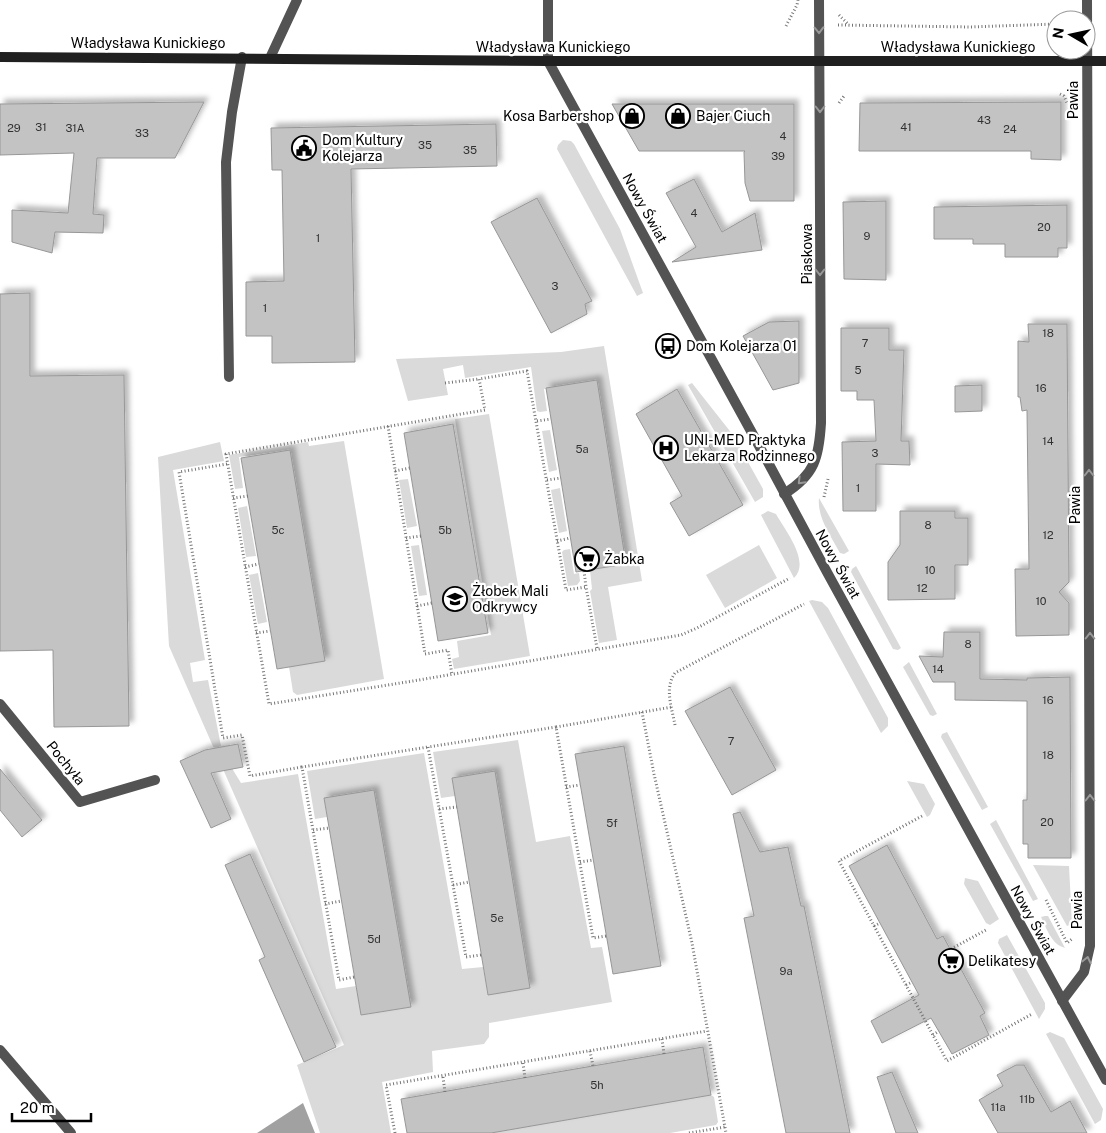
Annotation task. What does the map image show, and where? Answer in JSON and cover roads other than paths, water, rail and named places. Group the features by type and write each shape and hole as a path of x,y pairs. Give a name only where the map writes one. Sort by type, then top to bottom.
{"main road":[{"name":"Władysława Kunickiego","path":"0,57 548,61 1106,61"}],"street":[{"path":"270,58 298,0"},
{"path":"548,0 548,61"},
{"name":"Piaskowa","path":"784,494 798,485 810,472 820,445 819,0"},
{"name":"Pawia","path":"1062,1001 1084,972 1090,946 1087,0"},
{"path":"229,377 226,162 232,112 242,58"},
{"name":"Nowy Świat","path":"548,61 1106,1080"},
{"name":"Pochyła","path":"0,704 80,802 155,780"},
{"path":"0,1050 71,1133"}],"place":[{"name":"Kosa Barbershop","path":"632,116"},
{"name":"Bajer Ciuch","path":"678,116"},
{"name":"Dom Kultury Kolejarza","path":"304,148"},
{"name":"Dom Kolejarza 01","path":"668,346"},
{"name":"UNI-MED Praktyka Lekarza Rodzinnego","path":"666,448"},
{"name":"Żabka","path":"587,559"},
{"name":"Żłobek Mali Odkrywcy","path":"455,599"},
{"name":"Delikatesy","path":"951,961"}]}
